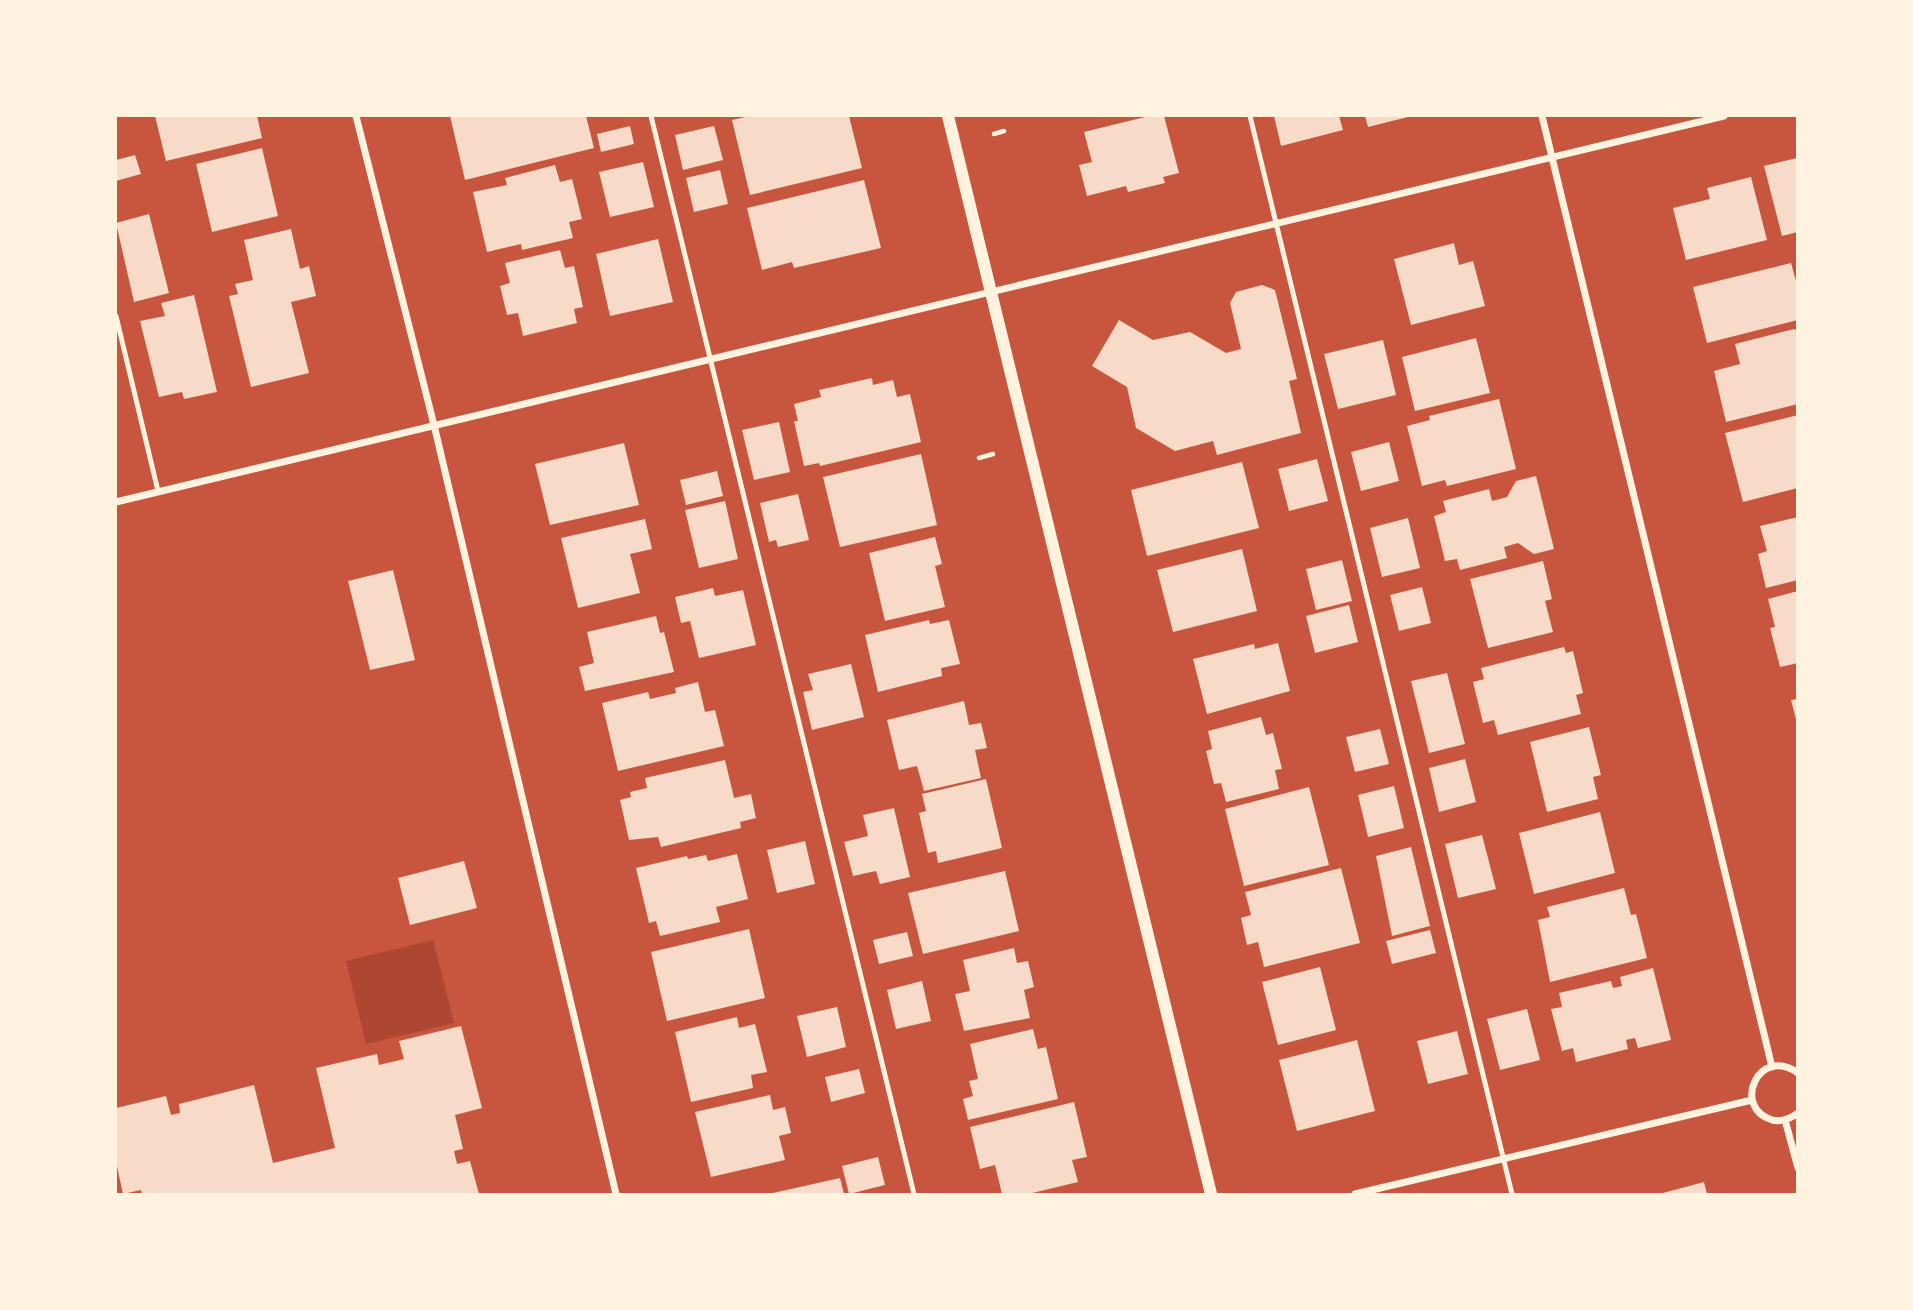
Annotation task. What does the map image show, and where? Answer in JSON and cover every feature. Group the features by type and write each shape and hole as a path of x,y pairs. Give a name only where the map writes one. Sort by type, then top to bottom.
{"street":[{"path":"356,116 434,425 616,1195"},
{"path":"948,116 1211,1195"},
{"path":"1542,116 1772,1066"},
{"path":"116,502 1724,116"},
{"path":"1797,1073 1781,1065 1772,1066 1758,1075 1751,1091 1752,1100 1761,1114 1777,1121 1797,1113"},
{"path":"1355,1195 1752,1100"},
{"path":"1785,1120 1797,1168"}],"lane":[{"path":"651,116 914,1195"},
{"path":"1250,116 1512,1195"},
{"path":"116,316 158,491"}],"path":[{"path":"993,134 1004,131"},
{"path":"979,458 993,454"}],"shaded area":[{"path":"433,940 454,1023 366,1044 346,961"}],"building":[{"path":"155,116 257,116 262,138 166,161"},
{"path":"450,116 586,116 594,148 465,180"},
{"path":"750,116 849,116 862,168 750,195 732,120"},
{"path":"1149,116 1164,116 1179,173 1163,177 1165,183 1128,192 1126,186 1087,196 1079,165 1092,162 1084,132"},
{"path":"1274,116 1339,116 1343,130 1281,146"},
{"path":"1365,116 1412,116 1368,127"},
{"path":"630,126 634,144 601,152 597,134"},
{"path":"714,126 723,160 683,170 675,135"},
{"path":"262,148 278,216 212,232 196,164"},
{"path":"135,155 141,174 116,181 116,160"},
{"path":"1797,158 1798,232 1782,236 1764,166"},
{"path":"643,162 654,207 610,217 599,172"},
{"path":"555,165 560,182 572,179 582,219 569,222 573,238 522,250 521,244 487,252 473,192 507,185 505,178"},
{"path":"720,170 728,204 694,212 686,178"},
{"path":"1751,177 1767,240 1686,260 1673,208 1710,199 1707,188"},
{"path":"864,180 881,248 794,268 792,262 762,270 747,208"},
{"path":"149,214 169,293 134,302 116,223"},
{"path":"291,229 300,269 309,266 316,296 291,302 309,373 251,387 229,296 238,294 235,284 253,280 244,240"},
{"path":"658,239 673,302 610,316 596,254"},
{"path":"1454,243 1459,265 1473,261 1485,306 1411,325 1394,259"},
{"path":"560,250 565,268 574,266 583,307 574,309 577,323 523,336 518,313 507,315 500,286 510,283 505,263"},
{"path":"1791,263 1798,288 1798,320 1707,343 1693,287"},
{"path":"1262,285 1275,290 1297,379 1289,381 1301,433 1217,455 1213,441 1175,451 1136,428 1127,387 1092,366 1119,320 1153,340 1190,332 1226,353 1241,349 1230,303 1236,292"},
{"path":"194,295 217,392 184,399 182,392 159,397 140,321 165,316 161,303"},
{"path":"1794,329 1798,331 1798,404 1726,422 1714,371 1740,364 1735,344"},
{"path":"1476,338 1490,393 1415,411 1402,357"},
{"path":"1383,340 1396,395 1338,409 1324,354"},
{"path":"872,378 873,385 893,380 897,397 910,394 921,442 820,466 819,463 804,466 794,421 798,421 794,404 821,397 819,390"},
{"path":"1499,399 1516,469 1447,486 1445,480 1422,486 1407,426 1430,420 1429,416"},
{"path":"1798,415 1798,488 1743,502 1725,433"},
{"path":"779,422 790,472 754,480 742,430"},
{"path":"1389,442 1399,481 1361,491 1351,452"},
{"path":"624,443 639,505 550,525 535,464"},
{"path":"921,454 937,525 840,547 823,477"},
{"path":"1317,459 1328,501 1289,511 1278,469"},
{"path":"1242,462 1259,528 1147,556 1131,490"},
{"path":"717,471 723,496 686,505 680,480"},
{"path":"1536,476 1554,549 1534,554 1518,543 1504,547 1507,558 1460,570 1457,559 1445,561 1434,516 1446,512 1443,501 1489,489 1492,501 1507,497 1516,481"},
{"path":"798,494 809,540 778,547 776,540 769,542 760,503"},
{"path":"725,501 738,559 699,568 685,510"},
{"path":"1798,517 1798,580 1766,588 1758,554 1767,551 1760,526"},
{"path":"1408,518 1420,568 1382,577 1370,528"},
{"path":"645,519 652,549 630,554 640,593 578,608 561,538"},
{"path":"935,537 942,564 935,566 945,607 885,621 869,553"},
{"path":"1242,549 1257,611 1173,632 1157,570"},
{"path":"1342,560 1352,601 1316,610 1306,569"},
{"path":"1543,561 1552,599 1545,601 1553,632 1488,648 1470,579"},
{"path":"393,570 415,660 370,670 348,581"},
{"path":"1422,587 1431,623 1399,631 1390,595"},
{"path":"713,588 715,596 743,590 756,645 699,658 690,621 681,623 675,597"},
{"path":"1798,591 1798,663 1780,667 1770,628 1775,627 1768,599"},
{"path":"1349,605 1358,642 1315,653 1306,616"},
{"path":"656,616 660,633 664,632 674,672 585,691 579,667 594,663 587,632"},
{"path":"929,620 930,624 949,620 960,664 941,668 942,676 878,692 865,635"},
{"path":"1278,643 1290,691 1207,714 1193,659 1254,644 1255,649"},
{"path":"1564,647 1566,653 1573,651 1583,693 1576,695 1581,714 1498,735 1494,720 1483,723 1473,682 1484,679 1481,668"},
{"path":"851,664 864,717 812,730 803,692 813,690 808,674"},
{"path":"1447,673 1465,744 1429,753 1411,681"},
{"path":"698,682 705,712 715,710 724,746 618,771 602,703 648,692 650,699 676,693 675,688"},
{"path":"1798,699 1798,723 1797,723 1791,700"},
{"path":"964,701 969,725 981,723 987,748 975,750 981,778 924,791 917,766 899,770 887,720"},
{"path":"1261,717 1266,735 1273,733 1282,769 1275,770 1279,789 1226,802 1221,783 1214,784 1206,751 1212,749 1208,731"},
{"path":"1589,727 1601,775 1593,777 1598,799 1547,812 1530,742"},
{"path":"1380,729 1389,764 1355,772 1346,737"},
{"path":"1465,759 1476,802 1439,812 1429,768"},
{"path":"725,760 734,798 751,794 756,818 740,822 741,828 661,847 658,837 629,840 620,800 631,797 630,792 647,788 645,778"},
{"path":"986,779 1002,848 938,863 936,851 928,853 919,813 926,811 922,794"},
{"path":"1394,786 1404,828 1368,837 1358,795"},
{"path":"1309,787 1329,865 1244,886 1225,809"},
{"path":"894,808 910,877 880,884 876,871 853,876 844,842 868,836 863,815"},
{"path":"1600,812 1615,873 1534,894 1519,833"},
{"path":"1482,835 1496,889 1458,898 1445,844"},
{"path":"805,841 815,884 777,893 767,850"},
{"path":"1411,847 1430,926 1392,936 1376,856"},
{"path":"737,854 748,899 716,907 720,922 660,936 656,921 649,923 636,868 687,856 688,859 706,855 708,861"},
{"path":"464,861 477,908 410,925 398,878"},
{"path":"1341,868 1360,943 1264,967 1258,942 1247,945 1241,918 1251,915 1245,892"},
{"path":"1005,871 1019,931 923,954 908,893"},
{"path":"1624,888 1631,915 1636,914 1647,958 1550,982 1538,920 1550,917 1547,907"},
{"path":"749,929 765,998 667,1021 651,952"},
{"path":"1430,930 1436,953 1392,964 1386,941"},
{"path":"907,932 913,956 879,964 873,940"},
{"path":"1014,948 1017,963 1028,961 1034,987 1024,990 1030,1018 964,1031 955,994 970,991 963,960"},
{"path":"1320,967 1336,1030 1278,1045 1262,982"},
{"path":"1653,968 1671,1040 1638,1048 1635,1038 1626,1040 1628,1049 1576,1062 1573,1048 1562,1051 1551,1009 1562,1007 1559,993 1611,981 1613,988 1622,986 1620,977"},
{"path":"922,981 931,1021 896,1029 887,990"},
{"path":"837,1007 846,1047 807,1057 797,1016"},
{"path":"1527,1009 1540,1060 1500,1070 1487,1019"},
{"path":"737,1017 739,1028 755,1024 767,1072 751,1075 753,1088 691,1102 675,1032"},
{"path":"461,1026 482,1108 455,1115 463,1149 454,1151 457,1164 470,1161 479,1194 142,1194 141,1190 123,1194 116,1162 116,1108 166,1096 171,1115 180,1113 179,1104 254,1085 273,1163 335,1148 316,1068 377,1054 379,1065 404,1059 399,1041"},
{"path":"1033,1029 1038,1049 1046,1047 1058,1099 968,1120 963,1099 973,1096 969,1081 978,1079 970,1044"},
{"path":"1457,1031 1468,1074 1428,1084 1417,1041"},
{"path":"1357,1040 1375,1111 1297,1131 1279,1060"},
{"path":"859,1069 865,1093 831,1102 825,1077"},
{"path":"770,1095 773,1110 785,1107 791,1133 779,1136 785,1160 711,1177 695,1112"},
{"path":"1074,1102 1087,1157 1072,1160 1078,1182 1028,1194 1002,1194 995,1165 980,1169 970,1127"},
{"path":"878,1157 885,1185 849,1194 842,1166"},
{"path":"840,1178 844,1194 773,1194 773,1193"},
{"path":"1704,1182 1707,1194 1659,1194"}]}
